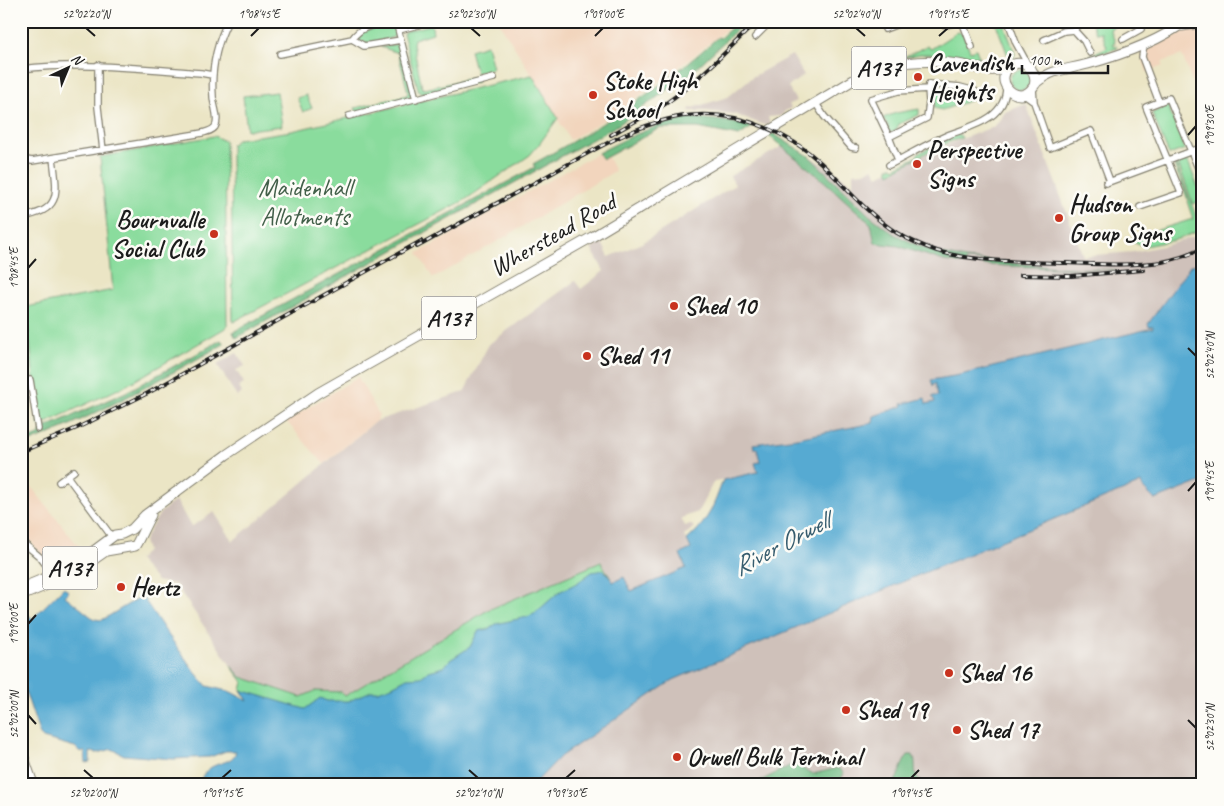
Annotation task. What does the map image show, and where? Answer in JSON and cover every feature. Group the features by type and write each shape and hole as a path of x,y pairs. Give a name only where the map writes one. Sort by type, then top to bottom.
{"main road":[{"name":"A137","path":"1005,84 1018,94 1034,87 1043,78 1054,72 1103,59 1131,49 1183,24 1203,22"},
{"name":"Wherstead Road","path":"21,588 54,575 83,560 112,537 132,529 159,505 226,455 318,393 592,237 860,76 877,69 912,62 942,62 990,71 1010,67"},
{"name":"A137","path":"1010,67 1021,63 1054,72"},
{"path":"1005,84 1004,76 1010,67"},
{"path":"1030,67 1035,76 1034,87"},
{"name":"Wherstead Road","path":"990,71 1005,84"},
{"name":"Wherstead Road","path":"138,542 144,526 159,505"},
{"name":"A137","path":"21,596 73,574 106,550 132,548 138,544 132,536 122,534"},
{"path":"21,748 34,785"}],"street":[{"path":"21,160 32,161 53,158 198,134 215,127 217,121 212,75 218,47 228,21"},
{"path":"280,54 352,39 362,28 392,21"},
{"path":"396,21 416,99"},
{"path":"399,30 433,21"},
{"path":"755,37 771,21"},
{"path":"885,29 906,21"},
{"path":"928,21 952,24 962,21 972,46"},
{"path":"1008,21 1023,59 1030,67"},
{"path":"1044,40 1064,31 1074,30 1081,21"},
{"path":"1123,39 1141,29 1137,21"},
{"path":"1074,30 1084,41 1090,53"},
{"path":"352,39 364,46 401,40"},
{"path":"1010,67 1018,54 1016,44"},
{"path":"1144,44 1142,57 1159,102"},
{"path":"1131,49 1142,57"},
{"path":"21,69 57,65 98,65 212,75"},
{"path":"98,65 98,107 103,150"},
{"path":"349,116 494,78"},
{"path":"889,137 927,118 930,102 928,89 930,84 960,87 975,91"},
{"path":"889,165 949,135 986,121 996,113 1006,96 1005,84"},
{"path":"1034,87 1034,102 1050,148 1091,132 1108,182 1203,147"},
{"path":"898,160 871,99 898,91 928,89"},
{"path":"1001,105 1018,94 1034,102"},
{"path":"1140,207 1181,193 1146,107 1169,98 1203,180"},
{"path":"815,102 850,148 856,148"},
{"path":"21,217 37,215 47,209 55,199 57,189 53,158"},
{"path":"30,380 38,430"},
{"path":"59,482 74,471"},
{"path":"67,476 112,537"},
{"path":"21,541 40,557 54,575"}],"shaded area":[{"name":"Stoke High School","path":"498,21 737,21 678,68 613,115 570,140"},
{"path":"1194,27 1203,29 1202,107 1182,55 1162,62 1163,66 1147,72 1142,57 1145,50"},
{"path":"792,55 804,75 788,87 796,101 789,104 791,108 781,116 768,117 770,124 767,126 734,114 690,111 689,109 728,97 752,77"},
{"path":"1026,104 1083,256 1133,252 1167,245 1203,234 1203,261 1190,267 1148,324 1154,328 960,375 931,380 933,384 935,383 938,397 935,402 926,404 925,398 903,404 903,406 874,416 874,423 797,438 753,444 757,447 760,463 758,472 714,481 698,512 681,518 685,526 690,524 694,527 684,536 691,550 686,568 631,591 613,582 601,562 488,610 345,696 300,699 244,682 176,585 157,581 138,560 147,551 144,541 153,524 161,512 176,500 191,527 214,512 233,541 376,421 464,392 489,344 575,281 581,289 604,271 591,248 602,243 609,257 642,243 735,185 730,176 781,147 784,140 853,184 853,173 864,172 873,168 878,176 889,171 891,172 931,151 995,126 1005,112"},
{"path":"598,153 602,159 607,156 615,171 433,278 418,253"},
{"path":"237,353 245,366 236,370 244,383 239,387 242,393 237,397 217,364"},
{"path":"358,377 379,415 376,421 324,464 286,421"},
{"path":"21,474 84,553 56,569 33,545 21,529"},
{"path":"1203,482 1203,785 533,785 561,756 673,680 1141,483 1143,488 1191,485"}],"green space":[{"path":"739,21 746,21 690,74 618,125 236,338 233,332 535,167 533,164 582,136 651,91"},
{"path":"995,21 1003,21 1015,54 1010,61"},
{"path":"1107,21 1123,22 1110,29 1115,42 1113,44 1118,48 1085,58 1107,47 1101,32 1096,33 1092,24 1098,22 1102,25 1107,23"},
{"path":"388,24 396,27 397,35 383,41 371,43 357,39 358,35 362,32"},
{"path":"430,25 433,33 414,39 413,44 422,88 425,89 476,77 478,82 422,94 419,92 403,33"},
{"path":"957,32 963,34 970,51 976,49 981,63 930,54 902,58 927,46 931,49"},
{"path":"399,45 413,92 409,98 357,112 355,108 407,95 408,92 398,53 381,47"},
{"path":"487,45 493,68 476,73 470,50"},
{"path":"897,49 899,52 869,65 869,62"},
{"path":"1020,70 1027,73 1030,80 1027,87 1020,90 1013,87 1010,80 1013,73"},
{"name":"Maidenhall Allotments","path":"532,75 558,118 530,155 465,200 233,322 231,149 232,144 238,139 292,131"},
{"path":"936,87 973,91 972,100 942,110 934,108"},
{"path":"277,92 282,126 247,130 243,96"},
{"path":"306,95 312,108 303,112 297,98"},
{"path":"1168,106 1185,149 1169,155 1152,113"},
{"path":"919,109 919,115 899,124 895,132 888,132 888,126 883,118 896,113"},
{"path":"689,118 736,123 752,127 739,136 698,128 660,128 603,159 598,153 642,132"},
{"path":"772,133 809,156 870,216 894,234 919,246 937,253 965,259 1116,270 983,265 983,261 966,260 965,264 944,261 898,246 875,243 871,224 825,182 768,135"},
{"path":"956,135 960,135 962,138 934,149 890,173 888,168 893,166 895,168 918,156 917,154"},
{"path":"214,136 225,141 227,327 127,385 39,426 26,307 113,290 100,157"},
{"path":"1187,159 1203,200 1193,204 1178,163"},
{"path":"1174,164 1176,164 1196,216 1201,214 1202,230 1175,240 1145,246 1126,240 1193,219"},
{"path":"221,340 224,344 149,385 99,411 21,446 21,442 39,435 42,429 126,392 189,358 191,359 191,357"},
{"path":"601,562 613,582 464,668 314,712 249,702 241,690 243,682 231,666 241,677 301,697 315,691 341,692 345,696 488,610"},
{"path":"908,755 913,755 918,780 938,785 893,785"},
{"path":"793,764 813,774 838,768 844,773 838,785 753,785"}],"water":[{"name":"River Orwell","path":"1203,261 1203,481 1155,500 1143,488 1141,483 673,680 561,756 533,785 198,785 208,770 232,758 236,751 226,751 210,757 173,759 124,755 112,749 98,753 90,752 90,762 86,763 85,752 79,751 75,747 43,738 40,735 21,679 21,657 27,649 21,640 21,607 32,619 64,587 69,592 65,596 94,619 102,620 142,596 195,672 207,686 231,692 248,701 241,690 305,709 320,698 327,701 349,701 371,691 378,691 392,686 407,678 421,677 429,671 444,667 450,660 470,647 478,631 534,614 559,592 577,583 592,572 604,570 613,582 624,577 631,591 686,568 680,554 691,549 687,540 705,520 717,497 723,480 758,472 755,463 760,462 757,448 754,448 753,444 797,438 873,423 874,416 903,406 902,404 925,398 926,404 935,402 932,396 938,396 935,383 933,386 931,380 960,375 1153,328 1153,326 1149,327 1148,324 1190,266"}],"railway":[{"path":"611,135 659,108 677,95 712,65 757,21"},
{"path":"417,247 582,156 640,128 679,117 715,115 748,121 780,134 821,163 866,209 886,226 906,238 937,251 952,255 1001,261 1126,264 1162,262 1193,253 1203,248"},
{"path":"21,452 77,428 148,393 421,241"},
{"path":"1021,275 1071,276 1143,270"}],"place":[{"name":"Cavendish Heights","path":"918,77"},
{"name":"Stoke High School","path":"593,95"},
{"name":"Perspective Signs","path":"917,164"},
{"name":"Hudson Group Signs","path":"1059,218"},
{"name":"Bournvalle Social Club","path":"214,234"},
{"name":"Shed 10","path":"674,306"},
{"name":"Shed 11","path":"587,356"},
{"name":"Hertz","path":"121,587"},
{"name":"Shed 16","path":"949,673"},
{"name":"Shed 19","path":"846,710"},
{"name":"Shed 17","path":"957,730"},
{"name":"Orwell Bulk Terminal","path":"677,757"}]}
